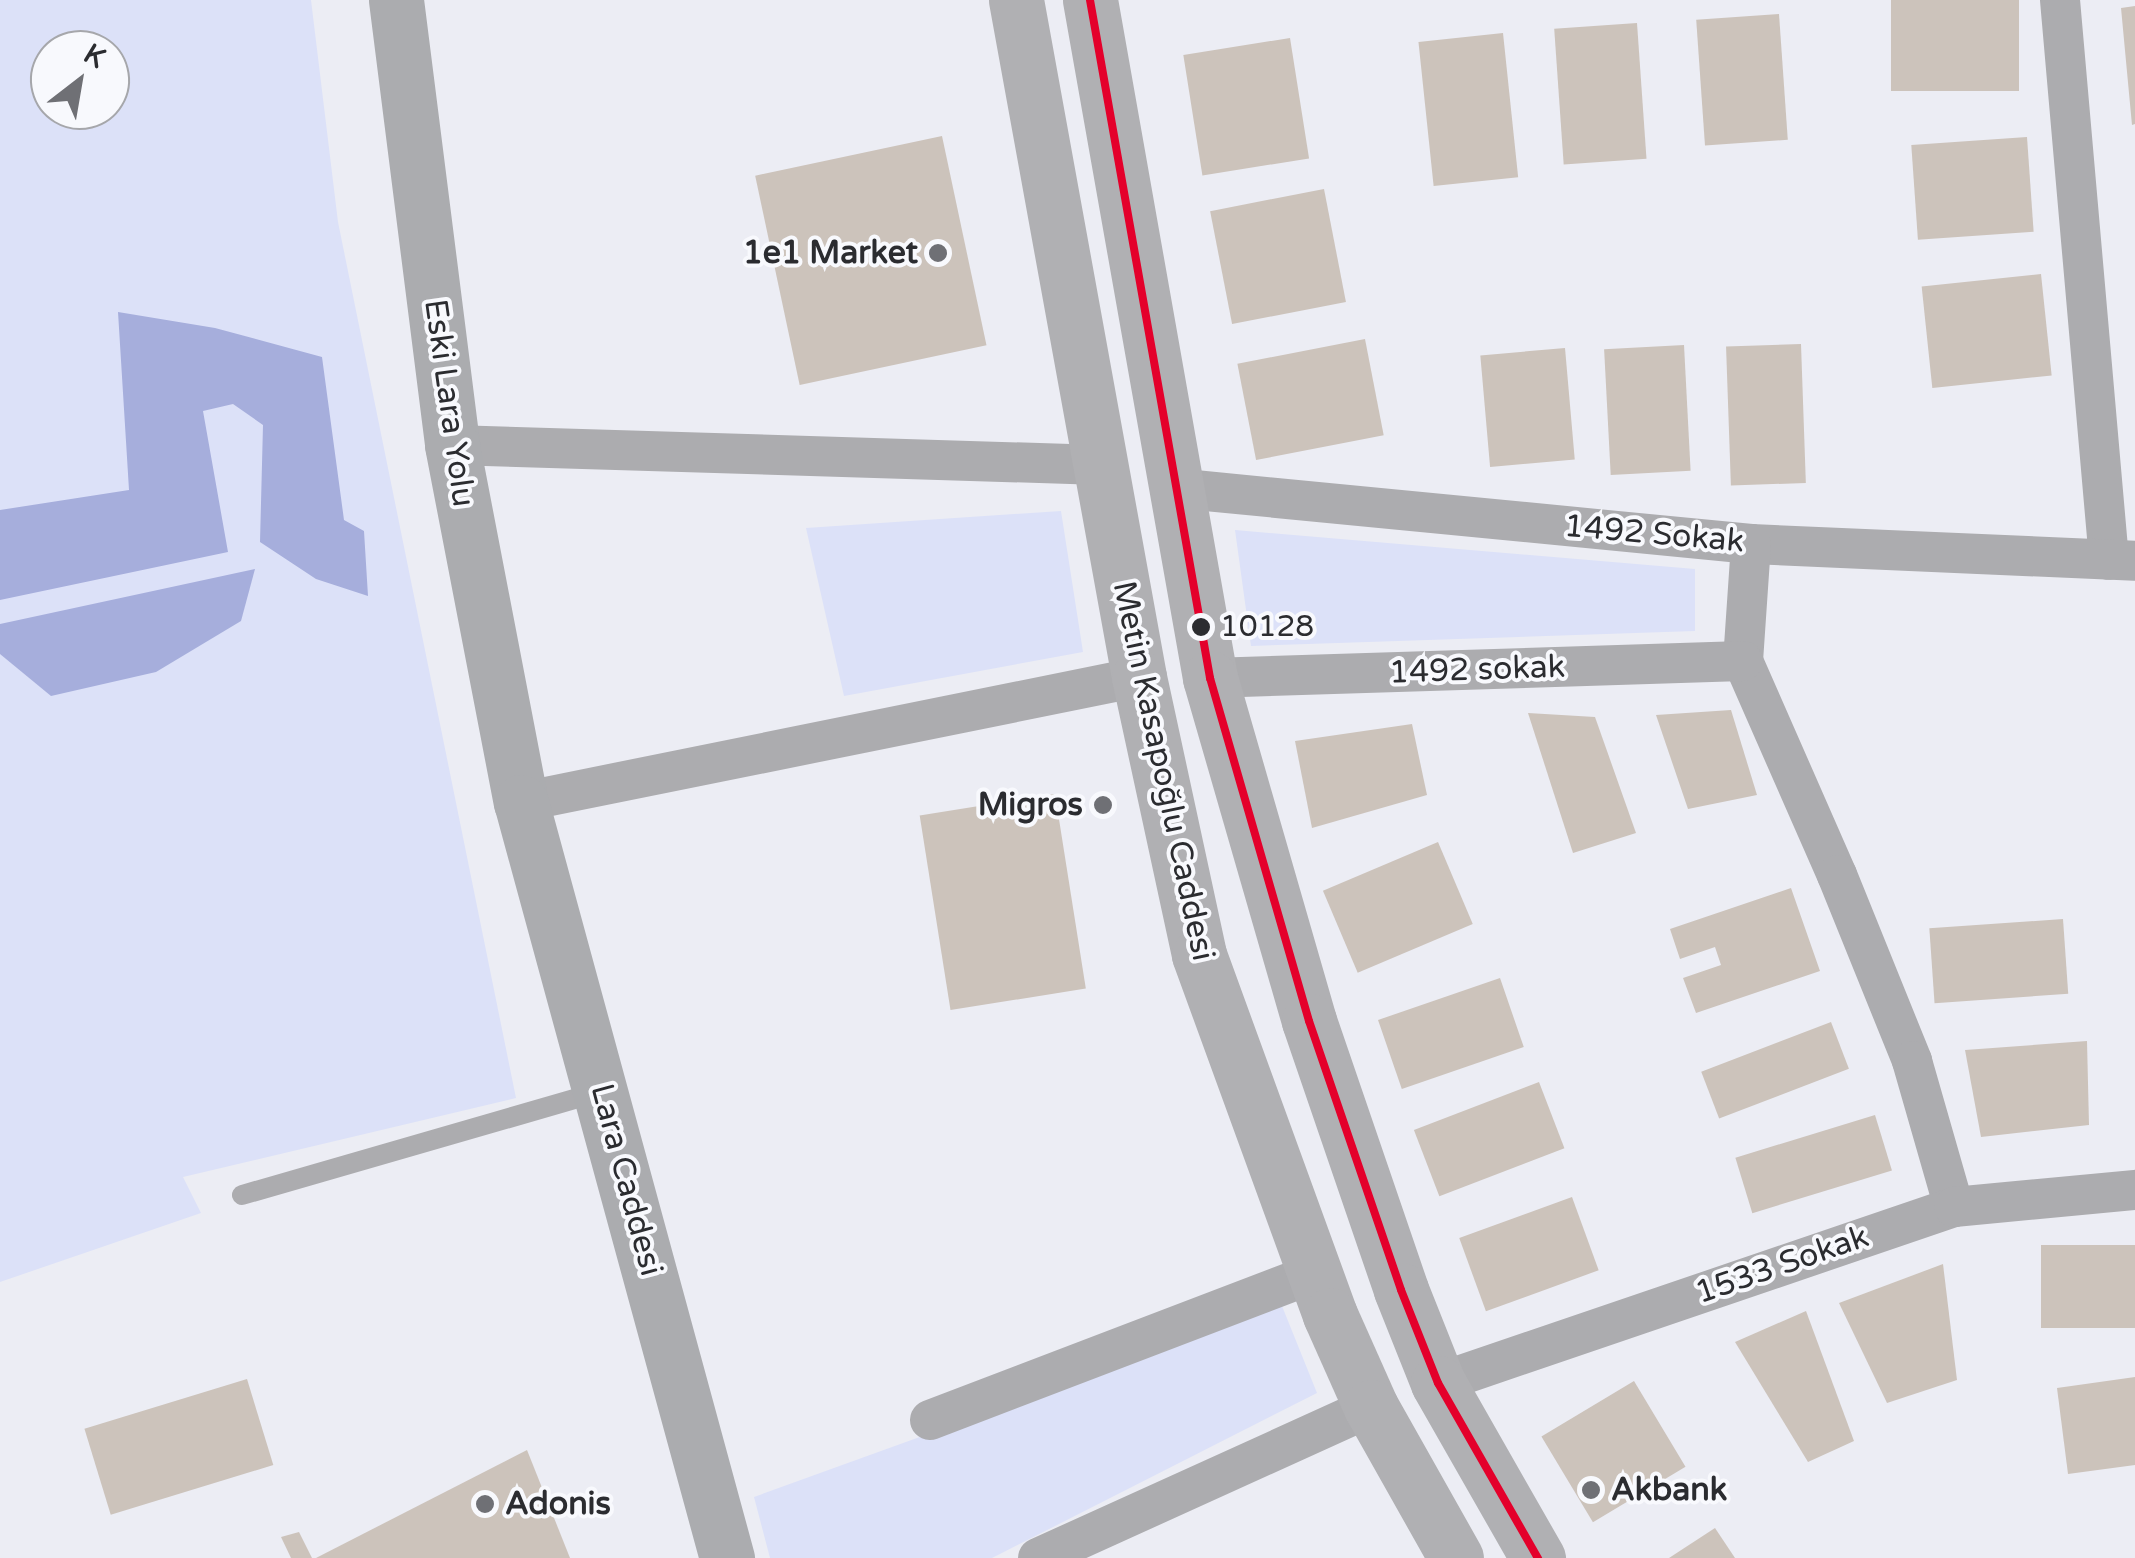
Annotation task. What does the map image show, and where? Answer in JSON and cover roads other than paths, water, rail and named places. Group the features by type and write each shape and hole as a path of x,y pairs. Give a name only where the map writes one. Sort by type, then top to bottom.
{"main road":[{"name":"Metin Kasapoğlu Caddesi","path":"1016,0 1139,677 1198,954 1314,1273 1370,1406 1456,1558"},
{"name":"Metin Kasapoğlu Caddesi","path":"1090,0 1210,678 1310,1021 1438,1382 1538,1558"}],"street":[{"name":"Eski Lara Yolu","path":"396,0 452,446 521,802"},
{"path":"2060,0 2122,561"},
{"path":"452,446 1102,464"},
{"name":"1492 Sokak","path":"1174,488 1751,544 2122,561"},
{"path":"1751,544 1743,661 1837,875 1912,1061 1954,1207"},
{"name":"1492 sokak","path":"1210,678 1743,661"},
{"path":"521,802 1139,677"},
{"name":"Lara Caddesi","path":"521,802 603,1091 727,1558"},
{"name":"1533 Sokak","path":"1438,1382 1954,1207 2135,1190"},
{"path":"930,1420 1314,1273"},
{"path":"1038,1558 1370,1406"}],"lane":[{"path":"242,1195 603,1091"}],"water":[{"path":"118,312 215,328 322,357 344,520 364,531 368,596 316,579 260,542 263,425 233,404 203,411 228,552 0,600 0,510 129,490"},
{"path":"255,569 241,621 156,672 51,696 0,654 0,624"}],"place":[{"name":"1e1 Market","path":"938,253"},
{"name":"10128","path":"1201,627"},
{"name":"Migros","path":"1103,805"},
{"name":"Akbank","path":"1591,1490"},
{"name":"Adonis","path":"485,1504"}]}
